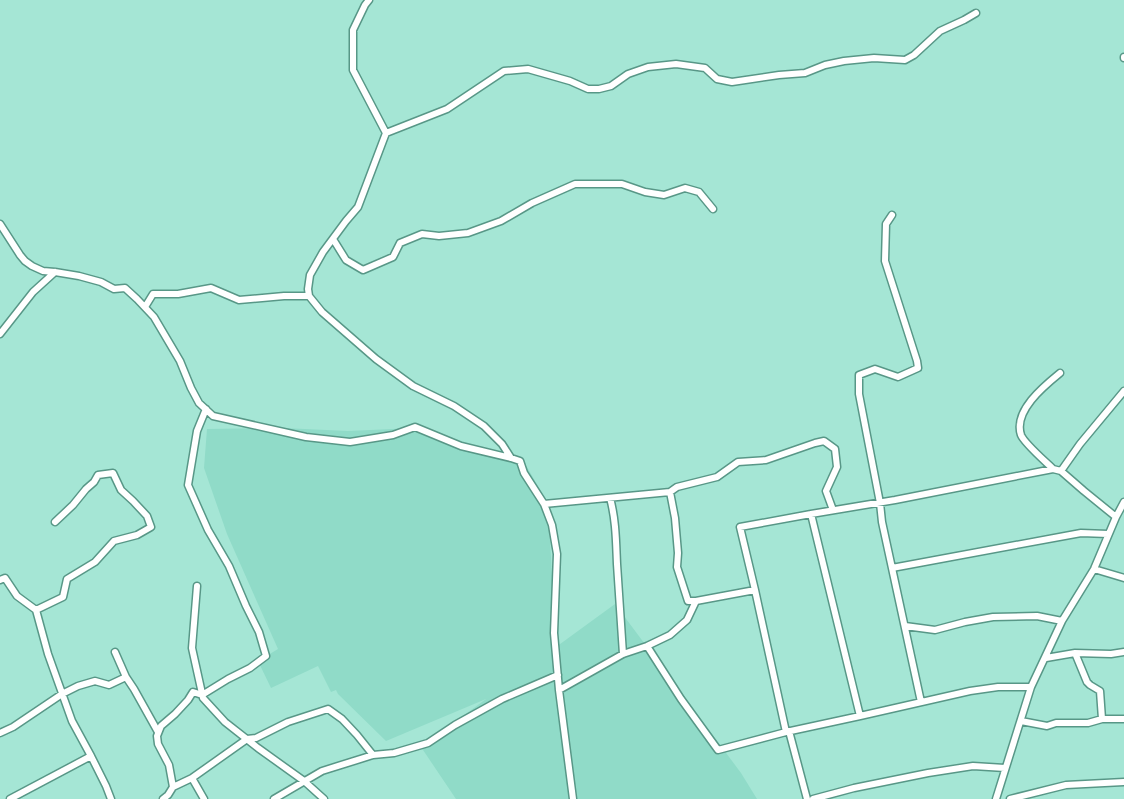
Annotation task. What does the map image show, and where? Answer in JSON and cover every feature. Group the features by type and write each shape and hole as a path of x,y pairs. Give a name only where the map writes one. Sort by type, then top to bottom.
{"street":[{"path":"369,0 353,30 353,70 386,133"},
{"path":"511,458 502,444 484,426 454,406 413,386 376,359 322,312 309,296 310,275 323,252 358,207 386,133 447,109 504,71 528,69 570,81 588,89 611,86 628,74 648,67 676,64 705,68 717,79 732,82 806,73 844,61 874,58 905,60 914,55 940,31 976,13"},
{"path":"334,238 346,260 363,270 392,257 400,243 422,234 439,236 468,234 501,222 532,203 575,184 622,184 646,192 664,195 685,188 700,192 713,209"},
{"path":"892,215 886,224 885,261 918,361 918,368 898,377 875,369 859,375 859,394 882,522 921,702"},
{"path":"0,224 25,261 43,271 79,276 101,282 114,289 125,288 154,317 180,361 199,403 213,416 306,437 350,442 392,435 415,427 461,446 511,458 520,462 524,473 544,504 552,525 557,554 554,633 572,799"},
{"path":"0,334 32,292 55,272"},
{"path":"145,307 153,294 178,294 211,288 239,300 309,296"},
{"path":"1053,469 1022,436 1020,427 1028,404 1044,386 1060,373"},
{"path":"1061,471 1080,444 1124,390"},
{"path":"202,695 250,668 266,656 259,632 229,566 208,530 188,485 197,431 206,409"},
{"path":"544,504 670,492 677,487 716,477 738,462 766,460 824,441 835,450 836,466 826,491 833,510"},
{"path":"807,799 788,732 740,528 1053,469 1061,471 1116,516"},
{"path":"36,610 63,597 67,579 95,562 114,541 137,535 151,527 147,516 122,490 113,473 98,474 94,482 55,522"},
{"path":"670,492 675,518 678,553 677,567 688,601 696,602 755,590"},
{"path":"610,498 617,538 623,654"},
{"path":"996,799 1031,687 1062,621 1094,569 1116,516 1124,502"},
{"path":"811,514 860,716"},
{"path":"892,568 1081,534 1108,534"},
{"path":"1094,569 1124,578"},
{"path":"0,580 4,578 17,596 36,610 72,721 111,799"},
{"path":"197,586 192,648 203,698 225,722 304,781 324,799"},
{"path":"560,690 623,654 647,646 670,635 687,620 696,602"},
{"path":"905,626 935,630 993,617 1037,616 1062,621"},
{"path":"647,646 680,699 718,750 788,732 970,691 998,687 1031,687"},
{"path":"115,652 126,677 158,732"},
{"path":"1046,658 1075,654 1124,652"},
{"path":"1075,654 1087,682 1100,691 1102,720"},
{"path":"274,799 322,771 428,743 455,725 502,699 558,675"},
{"path":"0,734 62,694 78,686 95,681 109,685 126,677"},
{"path":"173,787 169,765 158,744 158,732 161,726 175,714 193,692 202,695"},
{"path":"163,799 173,787 192,778 247,740 256,738 288,722 328,709 342,719 373,756"},
{"path":"1021,721 1047,726 1056,723 1088,723 1124,719"},
{"path":"10,799 91,756"},
{"path":"813,799 836,796 928,772 973,766 1005,768"},
{"path":"192,778 204,799"},
{"path":"1010,799 1066,785 1124,782"}],"shaded area":[{"path":"283,428 348,431 414,428 454,446 516,457 527,467 546,500 556,647 615,604 741,773 757,799 456,799 421,747 486,699 386,741 336,690 331,692 318,666 271,688 258,661 278,649 227,534 204,468 207,429"}]}
